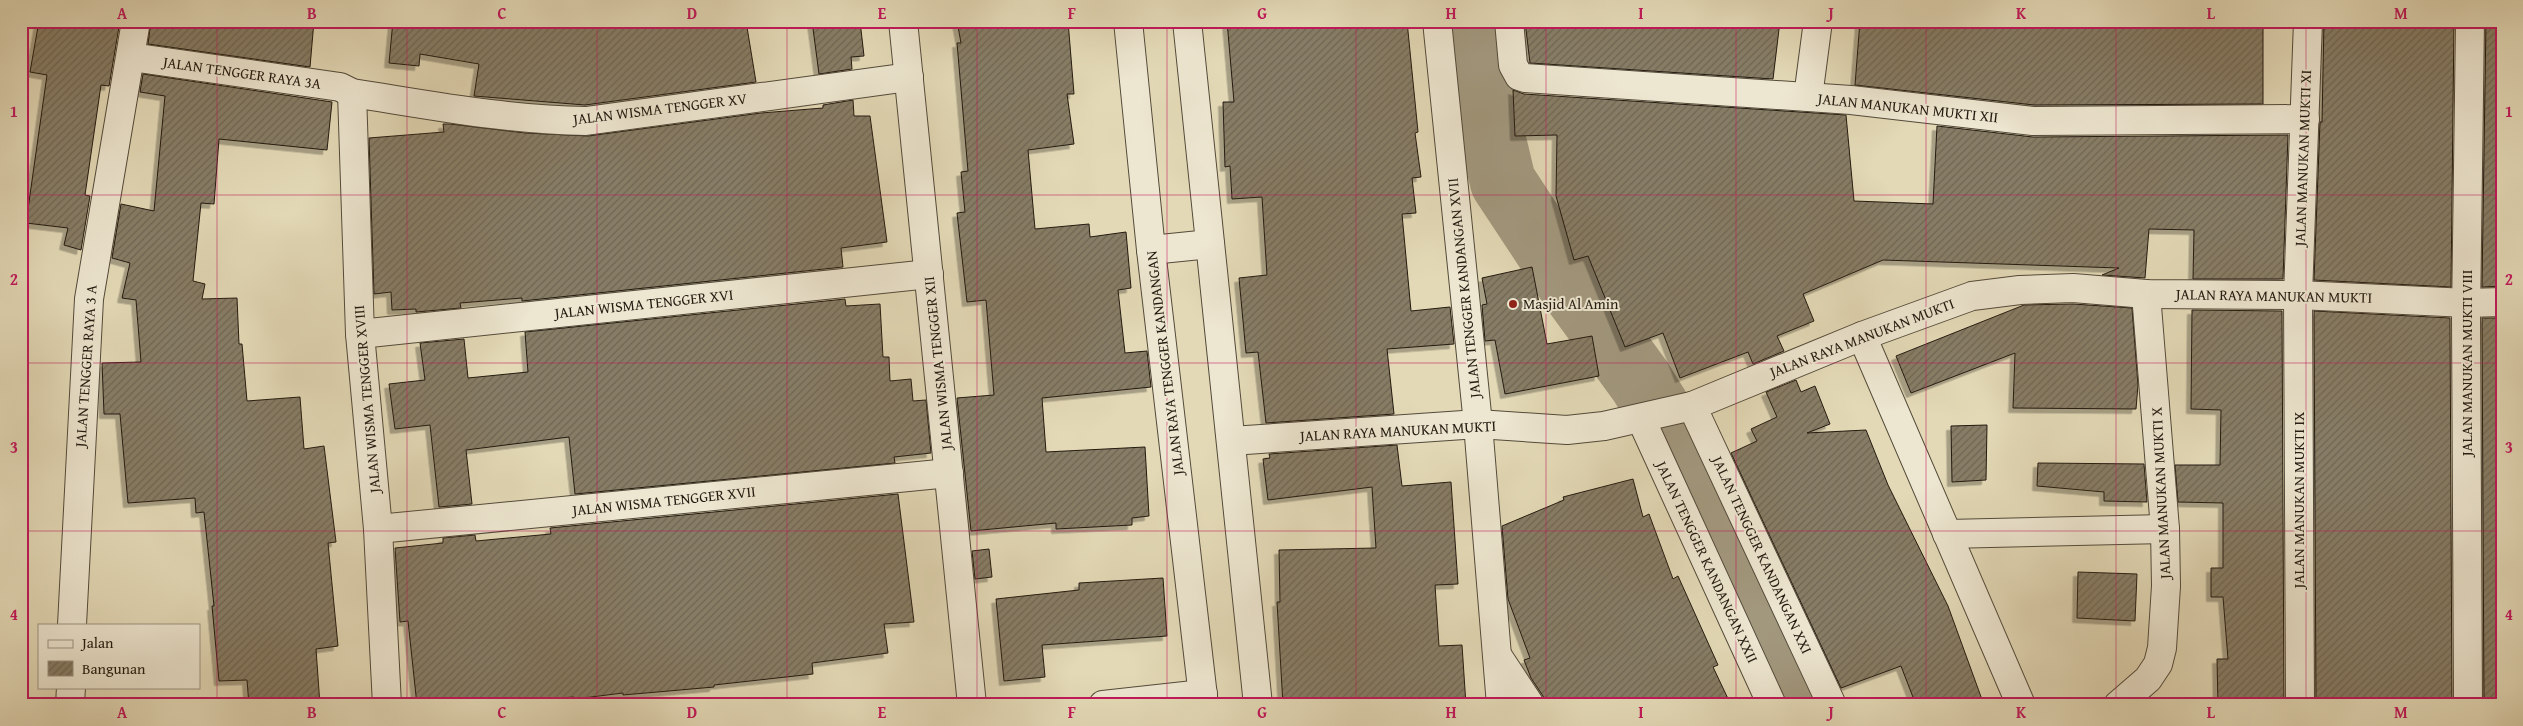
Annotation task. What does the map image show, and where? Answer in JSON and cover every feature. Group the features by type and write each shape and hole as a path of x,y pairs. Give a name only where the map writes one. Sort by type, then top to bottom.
{"street":[{"name":"JALAN TENGGER RAYA 3 A","path":"72,624 89,299 136,21"},
{"name":"JALAN WISMA TENGGER XII","path":"903,21 972,705"},
{"name":"JALAN RAYA TENGGER KANDANGAN","path":"1128,21 1203,699"},
{"path":"1186,21 1258,705"},
{"name":"JALAN TENGGER KANDANGAN XVII","path":"1437,21 1478,424 1502,705"},
{"name":"JALAN MANUKAN MUKTI XII","path":"1508,21 1516,71 1519,76 1525,78 1808,97 2033,121 2304,119"},
{"path":"1808,97 1818,21"},
{"name":"JALAN MANUKAN MUKTI XI","path":"2298,295 2308,21"},
{"name":"JALAN MANUKAN MUKTI VIII","path":"2468,705 2467,303 2470,21"},
{"name":"JALAN TENGGER RAYA 3A","path":"131,57 340,87 352,93"},
{"name":"JALAN WISMA TENGGER XV","path":"352,93 496,116 586,121 909,76"},
{"name":"JALAN WISMA TENGGER XVIII","path":"352,93 360,334 378,529 387,705"},
{"path":"1152,250 1210,244"},
{"name":"JALAN WISMA TENGGER XVI","path":"360,334 929,274"},
{"name":"JALAN RAYA MANUKAN MUKTI","path":"1230,441 1478,424 1568,430 1604,426 1690,407 1862,336 1972,296 2020,290 2073,288 2146,294 2298,295 2467,303 2502,302"},
{"name":"JALAN MANUKAN MUKTI X","path":"2118,705 2148,679 2158,664 2162,648 2166,586 2166,529 2146,294"},
{"name":"JALAN MANUKAN MUKTI IX","path":"2298,295 2300,705"},
{"path":"1862,336 2021,705"},
{"name":"JALAN TENGGER KANDANGAN XXI","path":"1690,407 1832,705"},
{"name":"JALAN TENGGER KANDANGAN XXII","path":"1645,418 1772,705"},
{"name":"JALAN WISMA TENGGER XVII","path":"378,529 949,473"},
{"path":"1947,534 2166,529"},
{"path":"1498,657 1530,705"},
{"path":"70,705 71,688"},
{"path":"1102,705 1203,699"}],"building":[{"path":"39,21 120,21 109,86 101,85 85,195 90,196 81,250 64,245 68,228 26,223 47,75 30,72"},
{"path":"151,21 314,21 310,67 148,44"},
{"path":"393,21 746,21 756,82 585,105 474,96 479,64 420,54 419,66 389,63"},
{"path":"812,21 860,21 864,56 851,57 852,69 819,74"},
{"path":"957,21 1068,21 1074,94 1067,94 1074,144 1028,150 1035,229 1089,224 1090,237 1126,232 1131,288 1118,290 1125,353 1147,351 1151,387 1042,398 1046,452 1145,447 1149,516 1132,518 1132,525 1056,529 1056,523 971,531 957,398 994,395 986,300 967,302 957,213 965,212 961,172 968,171 957,43 961,43"},
{"path":"1227,21 1407,21 1418,132 1415,133 1421,177 1412,178 1416,213 1402,214 1411,311 1450,307 1454,344 1387,349 1394,414 1266,423 1258,352 1246,353 1239,278 1267,275 1262,197 1232,199 1230,166 1225,167 1223,102 1234,102"},
{"path":"1525,21 1780,21 1773,79 1530,63"},
{"path":"1860,21 2263,21 2263,104 2034,105 1855,85"},
{"path":"2324,21 2454,21 2451,287 2314,280 2320,122 2322,122"},
{"path":"2486,21 2502,21 2502,286 2482,287"},
{"path":"143,74 332,102 327,150 219,139 214,204 201,203 193,281 205,284 202,299 237,298 239,344 242,344 247,401 300,397 304,449 324,446 336,542 328,543 338,646 316,649 320,705 249,705 247,680 219,681 212,606 214,606 204,512 196,513 195,498 128,503 120,414 104,414 102,363 141,362 136,300 122,298 130,263 112,258 121,204 154,211 165,96 140,92"},
{"path":"1513,90 1524,94 1846,115 1854,201 1933,204 1937,126 2033,137 2288,135 2283,279 2193,279 2194,230 2149,229 2145,278 2102,275 2119,268 1883,260 1803,294 1814,321 1777,336 1784,351 1753,364 1748,352 1680,378 1663,333 1625,347 1588,256 1574,260 1556,196 1557,135 1515,136"},
{"path":"853,100 854,116 870,116 887,242 841,248 843,267 522,301 522,298 460,303 461,308 416,312 416,309 392,310 391,292 374,294 369,138 444,132 443,124 525,133 588,136 761,113 823,108 823,105"},
{"path":"1532,267 1547,344 1592,336 1599,376 1505,394 1495,340 1485,341 1482,305 1487,304 1482,278"},
{"path":"845,299 846,306 880,304 883,357 889,357 890,381 911,379 913,401 926,400 931,453 894,457 895,463 575,494 569,437 466,450 472,504 439,507 430,425 395,429 389,384 425,380 420,343 464,339 468,378 528,372 525,332"},
{"path":"2073,304 2132,308 2138,385 2136,409 2013,408 2015,353 1911,393 1896,356 2024,305"},
{"path":"2192,310 2282,311 2284,705 2218,705 2217,659 2228,659 2223,597 2211,597 2211,568 2223,568 2223,503 2178,502 2175,465 2220,465 2221,410 2191,409"},
{"path":"2314,311 2450,318 2452,705 2316,705"},
{"path":"2482,318 2502,318 2502,705 2484,705"},
{"path":"1796,380 1801,392 1815,386 1830,424 1807,433 1866,430 1888,485 1948,606 1984,705 1916,705 1901,666 1841,688 1731,453 1757,441 1751,429 1777,417 1766,392"},
{"path":"1987,425 1986,480 1952,482 1951,426"},
{"path":"1397,445 1402,486 1451,482 1458,584 1435,585 1439,646 1462,645 1466,705 1283,705 1277,602 1280,602 1279,550 1376,548 1372,487 1268,500 1263,459 1270,458 1269,454"},
{"path":"2038,463 2144,464 2147,502 2104,501 2104,492 2037,486"},
{"path":"1633,479 1643,517 1649,514 1673,579 1678,576 1718,665 1713,667 1731,705 1546,705 1543,696 1531,678 1524,660 1530,658 1508,599 1502,526 1564,500 1563,497"},
{"path":"898,494 914,622 884,624 888,653 812,663 813,674 714,685 714,687 623,695 623,693 575,699 574,697 497,702 498,705 417,705 408,621 400,622 395,548 443,543 443,538 475,535 476,541 551,534 550,528"},
{"path":"989,549 992,577 975,579 972,551"},
{"path":"2078,572 2137,574 2135,621 2077,618"},
{"path":"1163,578 1167,636 1042,645 1045,677 1004,681 996,599 1079,590 1079,583"}],"waterway":[{"path":"1470,21 1473,56 1503,182 1576,293 1641,382 1701,479 1739,583 1796,705"}],"place":[{"name":"Masjid Al Amin","path":"1513,304"}]}
